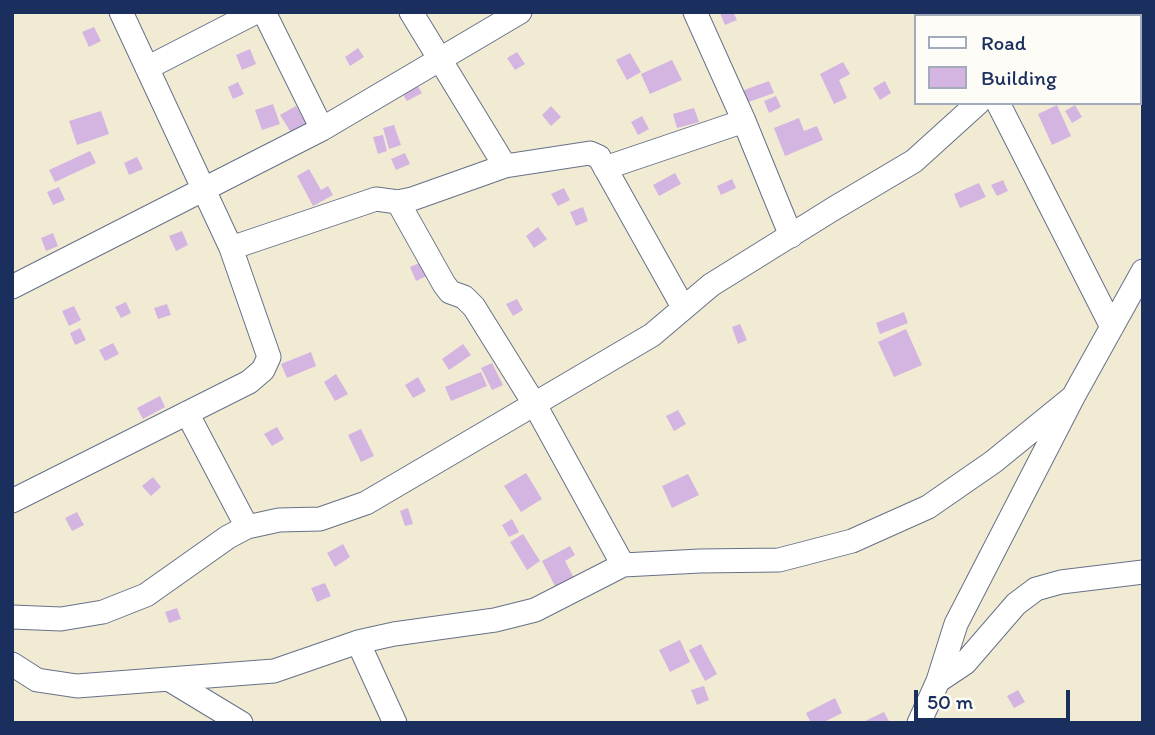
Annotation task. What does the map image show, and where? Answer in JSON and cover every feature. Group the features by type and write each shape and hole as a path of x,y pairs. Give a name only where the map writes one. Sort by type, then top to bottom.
{"street":[{"path":"12,501 248,382 263,370 269,357 231,248 121,12"},
{"path":"147,68 256,12"},
{"path":"264,12 322,129"},
{"path":"411,12 505,166"},
{"path":"12,287 322,129 520,12"},
{"path":"695,12 744,121 791,236"},
{"path":"12,617 61,620 103,611 146,595 228,537 247,527 279,520 320,519 366,503 652,335 711,285 914,161 976,105"},
{"path":"999,105 1112,327"},
{"path":"605,168 744,121"},
{"path":"231,248 376,199 398,202 412,199 505,166 590,153 599,156 683,307"},
{"path":"398,202 444,284 450,292 464,297 474,307 535,405 623,565"},
{"path":"919,723 938,681 956,624 1073,397 1143,271"},
{"path":"12,664 37,680 77,686 274,671 358,642 394,634 495,620 535,610 623,565 779,561 852,541 928,507 993,462 1073,397"},
{"path":"187,413 247,527"},
{"path":"938,681 965,663 1016,604 1036,589 1061,582 1143,572"},
{"path":"358,642 395,723"},
{"path":"170,680 241,723"}],"building":[{"path":"733,12 737,20 725,25 720,13"},
{"path":"94,27 101,41 89,47 82,32"},
{"path":"358,48 364,57 350,66 345,57"},
{"path":"250,49 256,64 242,70 236,55"},
{"path":"517,52 525,64 515,70 507,58"},
{"path":"630,53 641,72 627,80 616,60"},
{"path":"672,60 682,80 650,94 641,74"},
{"path":"843,62 850,74 839,80 847,98 834,104 820,74"},
{"path":"769,81 774,93 743,104 739,92"},
{"path":"885,81 891,93 880,100 873,88"},
{"path":"238,82 244,94 233,99 228,87"},
{"path":"417,85 422,93 407,101 402,93"},
{"path":"776,96 781,107 769,113 764,101"},
{"path":"273,104 280,124 262,130 255,110"},
{"path":"1057,105 1071,136 1052,145 1038,114"},
{"path":"1075,105 1082,117 1072,123 1065,111"},
{"path":"296,106 307,125 292,134 280,115"},
{"path":"551,106 561,117 551,126 542,115"},
{"path":"694,108 699,122 677,128 673,114"},
{"path":"101,111 109,134 77,145 69,121"},
{"path":"642,116 649,129 638,135 631,122"},
{"path":"799,118 804,131 817,126 823,140 785,156 774,128"},
{"path":"394,125 401,145 389,149 383,128"},
{"path":"383,135 387,151 378,154 373,137"},
{"path":"90,151 96,163 55,182 49,170"},
{"path":"405,153 410,164 396,170 391,159"},
{"path":"137,157 143,169 129,175 124,163"},
{"path":"309,169 321,190 328,186 333,195 313,206 297,176"},
{"path":"675,173 681,184 659,196 653,185"},
{"path":"732,179 736,188 721,195 717,186"},
{"path":"1003,180 1008,191 997,196 991,185"},
{"path":"979,183 986,197 960,208 954,194"},
{"path":"59,187 65,200 53,205 47,192"},
{"path":"564,188 570,200 558,206 551,194"},
{"path":"583,207 588,221 576,226 570,212"},
{"path":"538,227 547,239 534,248 526,236"},
{"path":"182,231 188,245 176,251 169,236"},
{"path":"53,233 58,246 46,251 41,238"},
{"path":"422,262 429,275 416,281 410,267"},
{"path":"517,299 523,310 513,316 506,304"},
{"path":"126,302 131,313 121,318 115,307"},
{"path":"167,304 171,315 158,319 154,308"},
{"path":"74,306 81,320 69,326 62,311"},
{"path":"904,312 908,323 880,334 876,323"},
{"path":"740,324 747,340 738,344 732,327"},
{"path":"80,328 86,340 75,345 70,333"},
{"path":"906,329 922,365 894,377 878,342"},
{"path":"113,343 119,354 105,361 99,350"},
{"path":"463,344 471,355 449,370 442,359"},
{"path":"311,352 316,366 287,378 281,364"},
{"path":"492,363 503,385 492,390 481,368"},
{"path":"481,372 487,386 451,401 445,387"},
{"path":"336,374 348,394 335,401 324,382"},
{"path":"418,377 426,391 413,398 405,385"},
{"path":"160,396 165,407 143,419 137,408"},
{"path":"678,410 686,424 674,431 666,416"},
{"path":"277,427 284,439 272,446 264,434"},
{"path":"361,429 374,456 361,462 348,435"},
{"path":"526,473 542,499 521,512 504,486"},
{"path":"688,474 699,495 672,508 662,486"},
{"path":"153,477 161,487 151,496 142,486"},
{"path":"408,508 413,524 405,526 400,511"},
{"path":"77,512 84,525 72,531 65,518"},
{"path":"512,519 519,532 509,537 502,525"},
{"path":"523,534 540,561 527,570 510,542"},
{"path":"343,544 350,557 335,567 327,553"},
{"path":"570,546 575,555 565,561 574,578 556,588 542,561"},
{"path":"325,583 331,596 317,602 311,588"},
{"path":"177,608 181,619 169,623 165,612"},
{"path":"680,640 690,662 670,672 659,650"},
{"path":"701,644 717,674 705,681 689,650"},
{"path":"704,686 709,700 697,705 691,690"},
{"path":"1018,690 1025,702 1014,708 1007,696"},
{"path":"835,698 842,713 826,721 827,723 811,723 806,713"},
{"path":"884,712 890,723 861,723"}]}
